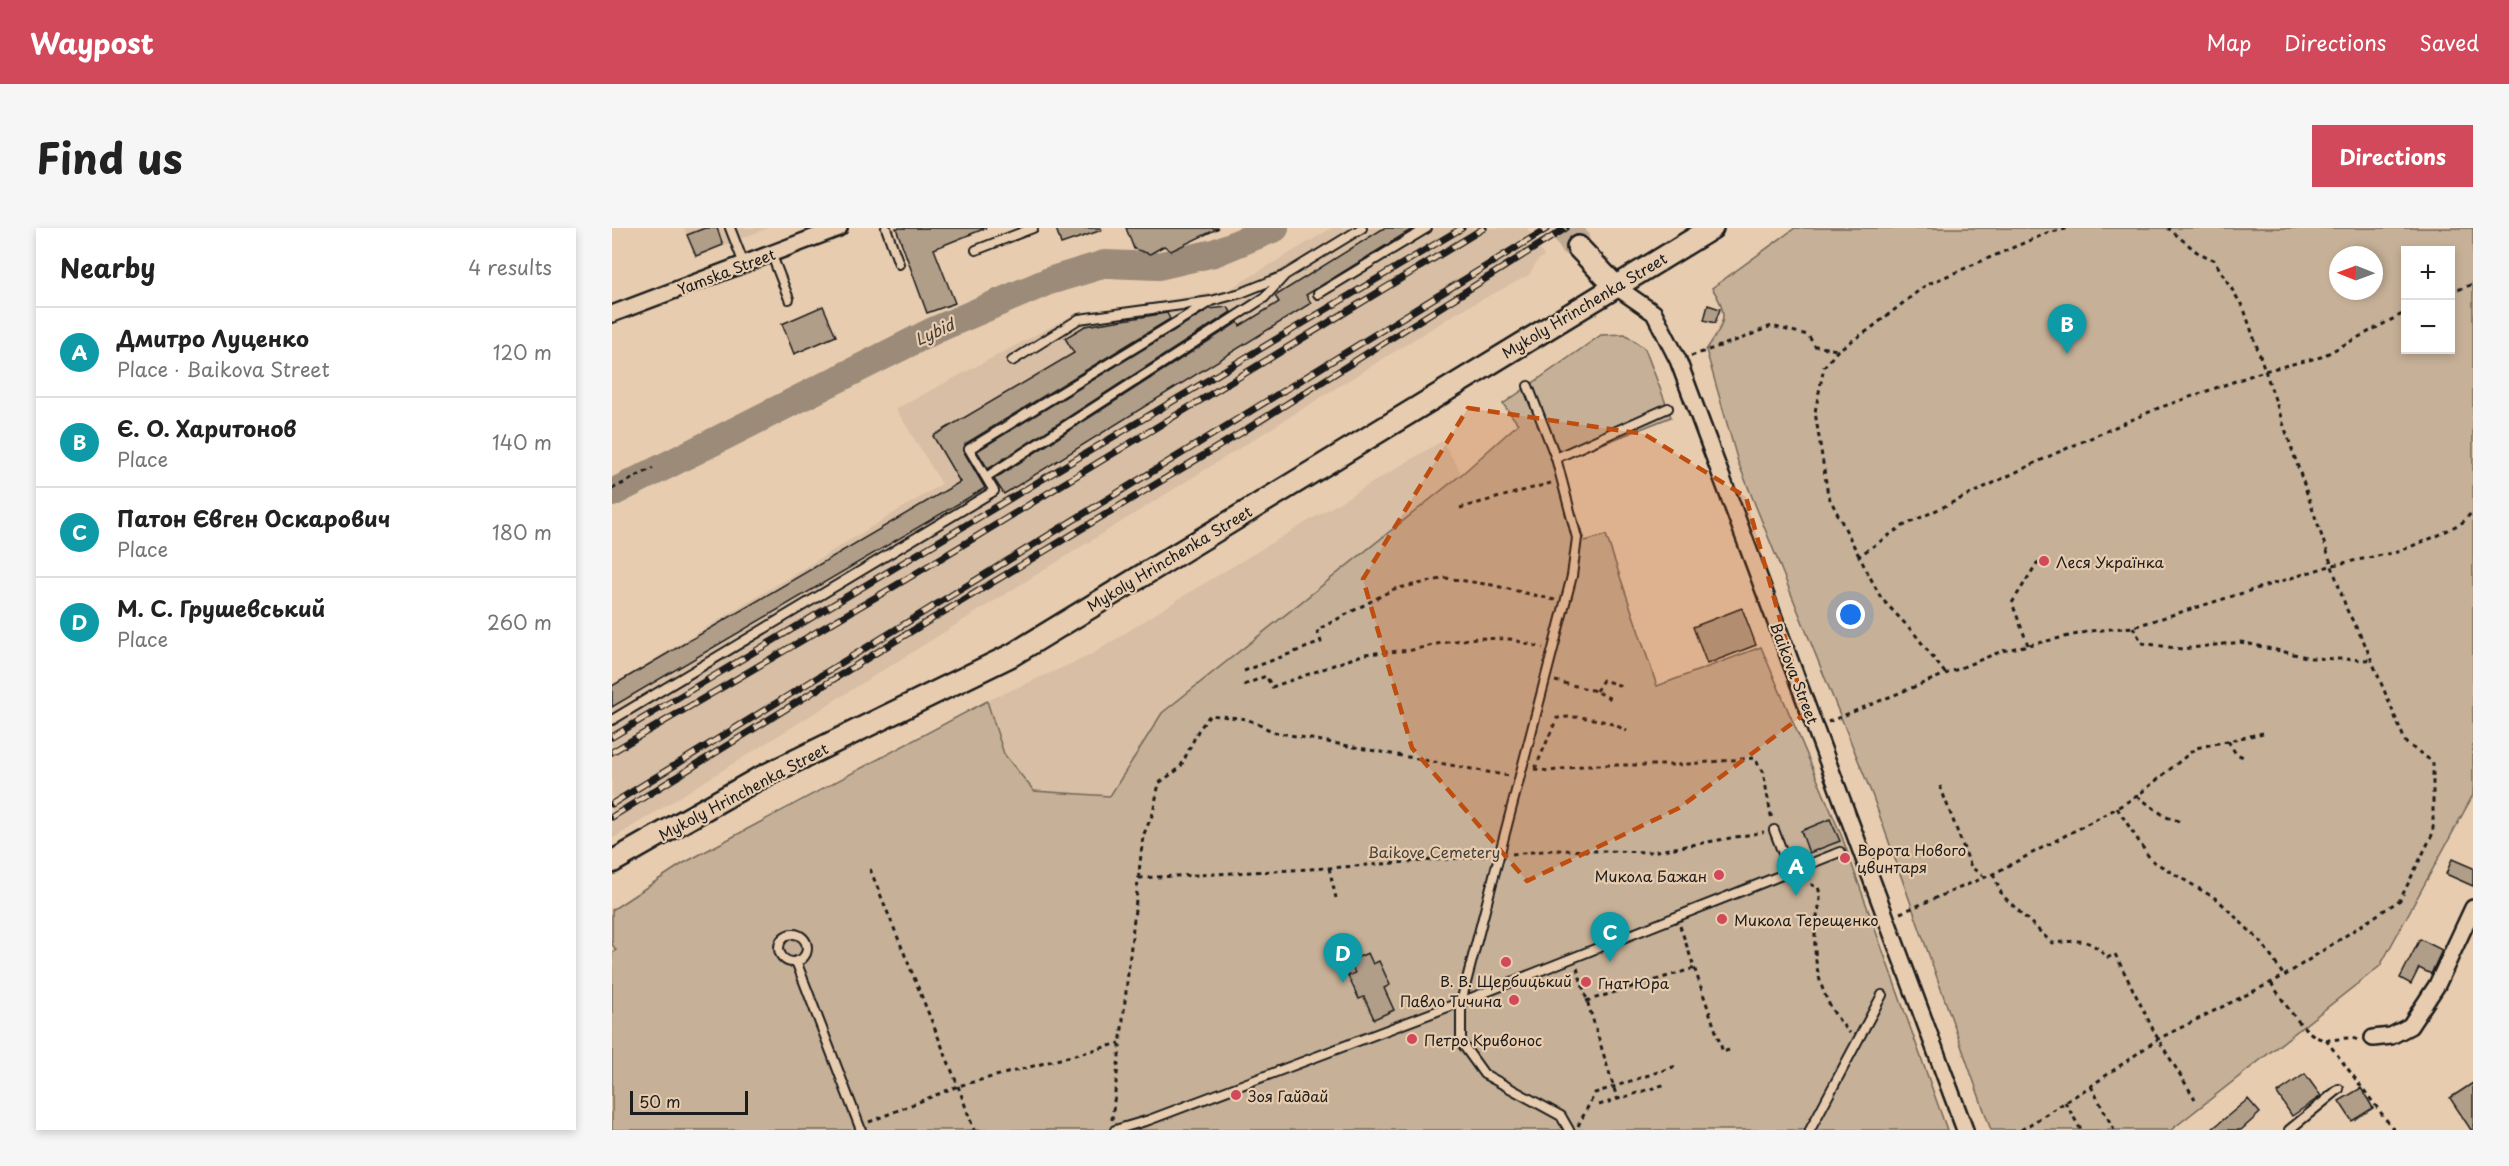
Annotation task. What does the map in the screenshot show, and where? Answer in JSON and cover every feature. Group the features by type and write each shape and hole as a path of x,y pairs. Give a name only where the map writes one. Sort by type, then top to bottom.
{"main road":[{"name":"Mykoly Hrinchenka Street","path":"612,862 756,780 1012,655 1712,228"},
{"name":"Baikova Street","path":"1578,247 1615,286"}],"street":[{"name":"Yamska Street","path":"614,310 839,228"},
{"name":"Baikova Street","path":"1615,286 1654,313 1678,360 1965,1130"},
{"path":"2373,1038 2391,1036 2410,1026 2437,985 2473,908"}],"lane":[{"path":"730,228 744,264"},
{"path":"886,228 899,264"},
{"path":"976,250 1033,228"},
{"path":"1012,361 1079,319 1211,301 1241,294 1285,275 1362,228"},
{"path":"1318,294 1427,228"},
{"path":"771,253 789,299"},
{"path":"986,477 1264,298 1285,275"},
{"path":"612,720 994,491 969,449 1211,301"},
{"path":"1528,387 1556,458 1577,538 1566,603 1461,1002 1461,1042 1484,1074 1561,1116 1569,1130"},
{"path":"1556,458 1668,408"},
{"path":"1773,830 1790,872"},
{"path":"1113,1130 1149,1120 1461,1002 1860,844"},
{"path":"796,961 860,1128"},
{"path":"1810,1130 1882,995"},
{"path":"2289,1130 2339,1089"}],"path":[{"path":"1945,673 1914,633 1881,598 1828,495 1815,412 1824,367 1838,350 1870,329 1926,285 2047,233 2070,228"},
{"path":"2021,1130 2158,1040 2284,976 2400,900 2433,833 2433,762 2406,743 2364,642 2347,610 2244,309 2214,260 2197,252 2168,228"},
{"path":"2455,291 2473,284"},
{"path":"1858,556 1901,527 2052,455 2156,409 2264,371 2320,357 2401,315"},
{"path":"1678,360 1771,326 1808,335 1815,346 1838,350"},
{"path":"612,489 653,468"},
{"path":"1460,508 1544,485"},
{"path":"1815,728 2002,651 2091,631 2133,627 2333,565 2397,552 2438,536 2463,522 2473,511"},
{"path":"2028,645 2012,603 2037,563 2044,561"},
{"path":"1244,671 1321,642 1317,630 1394,589 1426,582 1446,578 1492,585 1566,603"},
{"path":"2133,627 2142,643 2182,649 2241,642 2311,658 2370,660"},
{"path":"1244,685 1266,676 1272,687 1365,654 1412,650 1477,638 1510,639 1553,650"},
{"path":"1545,679 1596,691 1613,700"},
{"path":"1596,691 1603,680 1622,686"},
{"path":"1113,1130 1120,1043 1143,836 1153,813 1159,783 1180,768 1198,731 1210,715 1247,719 1274,732 1520,778"},
{"path":"1139,878 1329,868 1553,850 1652,852 1773,830 1763,771 1754,758 1677,765 1588,765 1550,771 1535,769 1557,718 1570,716 1612,722 1627,731"},
{"path":"1887,918 1983,876 1993,874 2117,808 2137,796 2196,748 2263,733"},
{"path":"2228,741 2236,754 2246,758"},
{"path":"1940,786 1971,867 1983,876"},
{"path":"2137,796 2166,817 2183,822"},
{"path":"2117,808 2151,860 2218,900 2262,943 2284,976"},
{"path":"1804,866 1812,885 1818,887 1822,898 1816,922 1814,953 1824,995 1844,1027 1857,1041"},
{"path":"1329,868 1335,898"},
{"path":"870,869 974,1130"},
{"path":"1993,874 2002,895 2052,943 2084,940 2096,944 2107,958 2115,954 2158,1040 2195,1099"},
{"path":"1680,926 1723,1052 1732,1049"},
{"path":"1577,968 1617,1098"},
{"path":"1586,1001 1695,968"},
{"path":"2271,982 2310,1035 2326,1040 2351,1037 2360,1041 2373,1038"},
{"path":"2326,1040 2394,1130"},
{"path":"860,1128 958,1086 1120,1043"},
{"path":"1575,1130 1586,1114 1595,1093 1676,1066"},
{"path":"1599,1105 1666,1084"},
{"path":"2091,1086 2114,1130"},
{"path":"2066,1102 2081,1130"}],"highlighted area":[{"path":"1468,408 1644,434 1746,497 1806,713 1679,808 1527,881 1412,748 1363,579"}],"shaded area":[{"path":"684,228 768,228 696,256"},
{"path":"1332,228 1527,228 1544,256 1537,261 1529,275 1458,312 612,839 612,685 942,484 896,409 1073,315 1228,290"},
{"path":"1442,441 1462,474 1162,713 1110,796 1034,791 1004,754 987,701 1091,655 1190,592"}],"green space":[{"path":"1795,228 2473,228 2473,795 2380,966 2171,1130 1991,1130 1873,797 1738,462 1706,350 1717,334 1722,320 1723,313 1712,288"},
{"name":"Baikove Cemetery","path":"1625,334 1645,349 1671,417 1559,461 1585,541 1606,535 1657,686 1761,647 1842,837 1947,1130 612,1130 612,953 616,950 612,944 612,910 682,864 987,701 1004,754 1034,791 1110,796 1162,713 1462,474 1518,424 1503,404 1601,335"}],"building":[{"path":"705,228 717,228 723,245 696,256 687,235"},
{"path":"896,228 986,228 934,249 955,303 927,313"},
{"path":"1056,228 1101,228 1102,230 1061,244"},
{"path":"1126,228 1219,228 1171,251 1164,246 1150,254 1134,249"},
{"path":"1384,228 1414,228 1306,295 1311,303 1004,494 994,479 1238,322 1240,326 1279,302 1275,296"},
{"path":"1708,305 1720,309 1715,323 1704,320"},
{"path":"823,306 836,336 794,354 782,324"},
{"path":"1228,307 1231,312 988,469 977,451 1209,309"},
{"path":"1167,313 1170,319 965,444 964,452 985,488 612,707 612,686 960,482 933,436 1074,353 1065,338 1085,326"},
{"path":"1742,608 1756,645 1707,664 1693,627"},
{"path":"1830,819 1840,841 1809,853 1801,831"},
{"path":"2452,859 2473,868 2473,886 2446,874"},
{"path":"2420,939 2442,950 2431,974 2419,968 2411,984 2400,978"},
{"path":"1368,953 1373,964 1379,961 1390,985 1384,988 1394,1010 1374,1019 1364,997 1359,999 1348,976 1355,973 1349,961"},
{"path":"2305,1074 2321,1096 2292,1116 2277,1093"},
{"path":"2473,1083 2473,1130 2471,1130 2450,1098"},
{"path":"2361,1088 2373,1108 2352,1121 2339,1101"},
{"path":"2248,1099 2260,1113 2241,1130 2211,1130"}],"waterway":[{"name":"Lybid","path":"612,493 935,330 1049,281 1105,264 1158,266 1214,253 1275,228"}],"tunnel":[{"path":"1560,228 1570,245 1578,247 1579,239 1573,228"}],"railway":[{"path":"612,737 1462,228"},
{"path":"612,752 905,580 1484,228"},
{"path":"612,804 1548,228"},
{"path":"612,817 887,646 1239,434 1566,228"}],"place":[{"name":"Є. О. Харитонов","path":"2067,354"},
{"name":"Леся Українка","path":"2044,561"},
{"name":"Ворота Нового цвинтаря","path":"1845,858"},
{"name":"Микола Бажан","path":"1719,875"},
{"name":"Дмитро Луценко","path":"1796,896"},
{"name":"Микола Терещенко","path":"1722,919"},
{"name":"В. В. Щербицький","path":"1506,962"},
{"name":"Патон Євген Оскарович","path":"1610,962"},
{"name":"Гнат Юра","path":"1586,982"},
{"name":"М. С. Грушевський","path":"1343,983"},
{"name":"Павло Тичина","path":"1514,1000"},
{"name":"Петро Кривонос","path":"1412,1039"},
{"name":"Зоя Гайдай","path":"1236,1095"}]}
